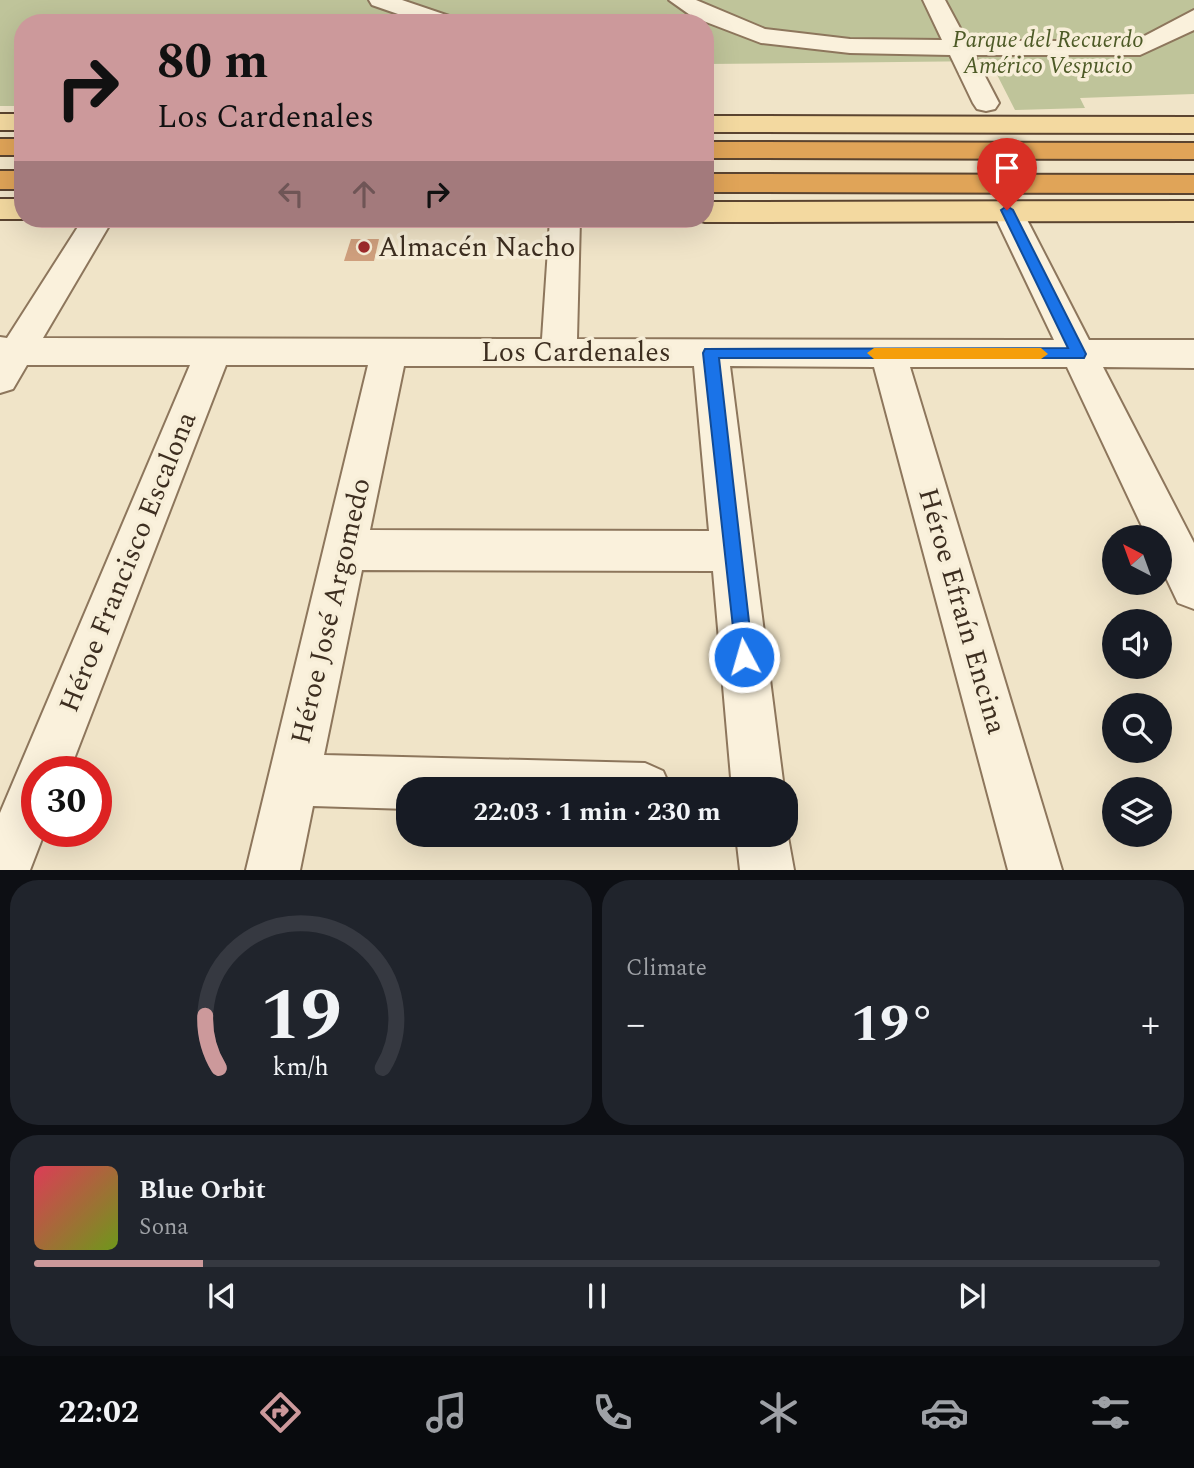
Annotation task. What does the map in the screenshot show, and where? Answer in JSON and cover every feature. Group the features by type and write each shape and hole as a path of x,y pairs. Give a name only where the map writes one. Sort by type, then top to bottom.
{"highway":[{"path":"714,150 1194,151"},
{"path":"714,183 1194,184"}],"main road":[{"path":"714,124 1194,125"},
{"path":"714,212 1194,211"}],"street":[{"path":"380,0 421,14"},
{"path":"680,0 706,14"},
{"path":"936,1 986,103"},
{"path":"714,17 761,36 850,46 1075,50 1140,48 1188,24 1194,17"},
{"path":"1007,210 1189,568"},
{"path":"6,360 92,228"},
{"path":"559,352 565,228"},
{"name":"Los Cardenales","path":"6,360 214,351 1194,354"},
{"name":"Héroe Francisco Escalona","path":"49,756 214,351"},
{"name":"Héroe José Argomedo","path":"273,870 389,352"},
{"path":"711,353 757,777"},
{"name":"Héroe Efraín Encina","path":"888,354 1035,870"},
{"path":"345,550 732,551"},
{"path":"293,780 396,783"},
{"path":"3,870 21,826"},
{"path":"764,847 767,870"}],"green space":[{"name":"Parque del Recuerdo Américo Vespucio","path":"0,0 1194,0 1194,94 1080,98 1085,108 1015,110 990,61 714,64 714,14 14,14 14,106 0,106"}],"building":[{"path":"351,239 379,239 374,261 344,261"}],"slow traffic":[{"path":"874,353 1041,354"}],"place":[{"name":"Almacén Nacho","path":"364,247"}],"route":[{"path":"744,657 711,353 1079,354 1007,210"}]}
